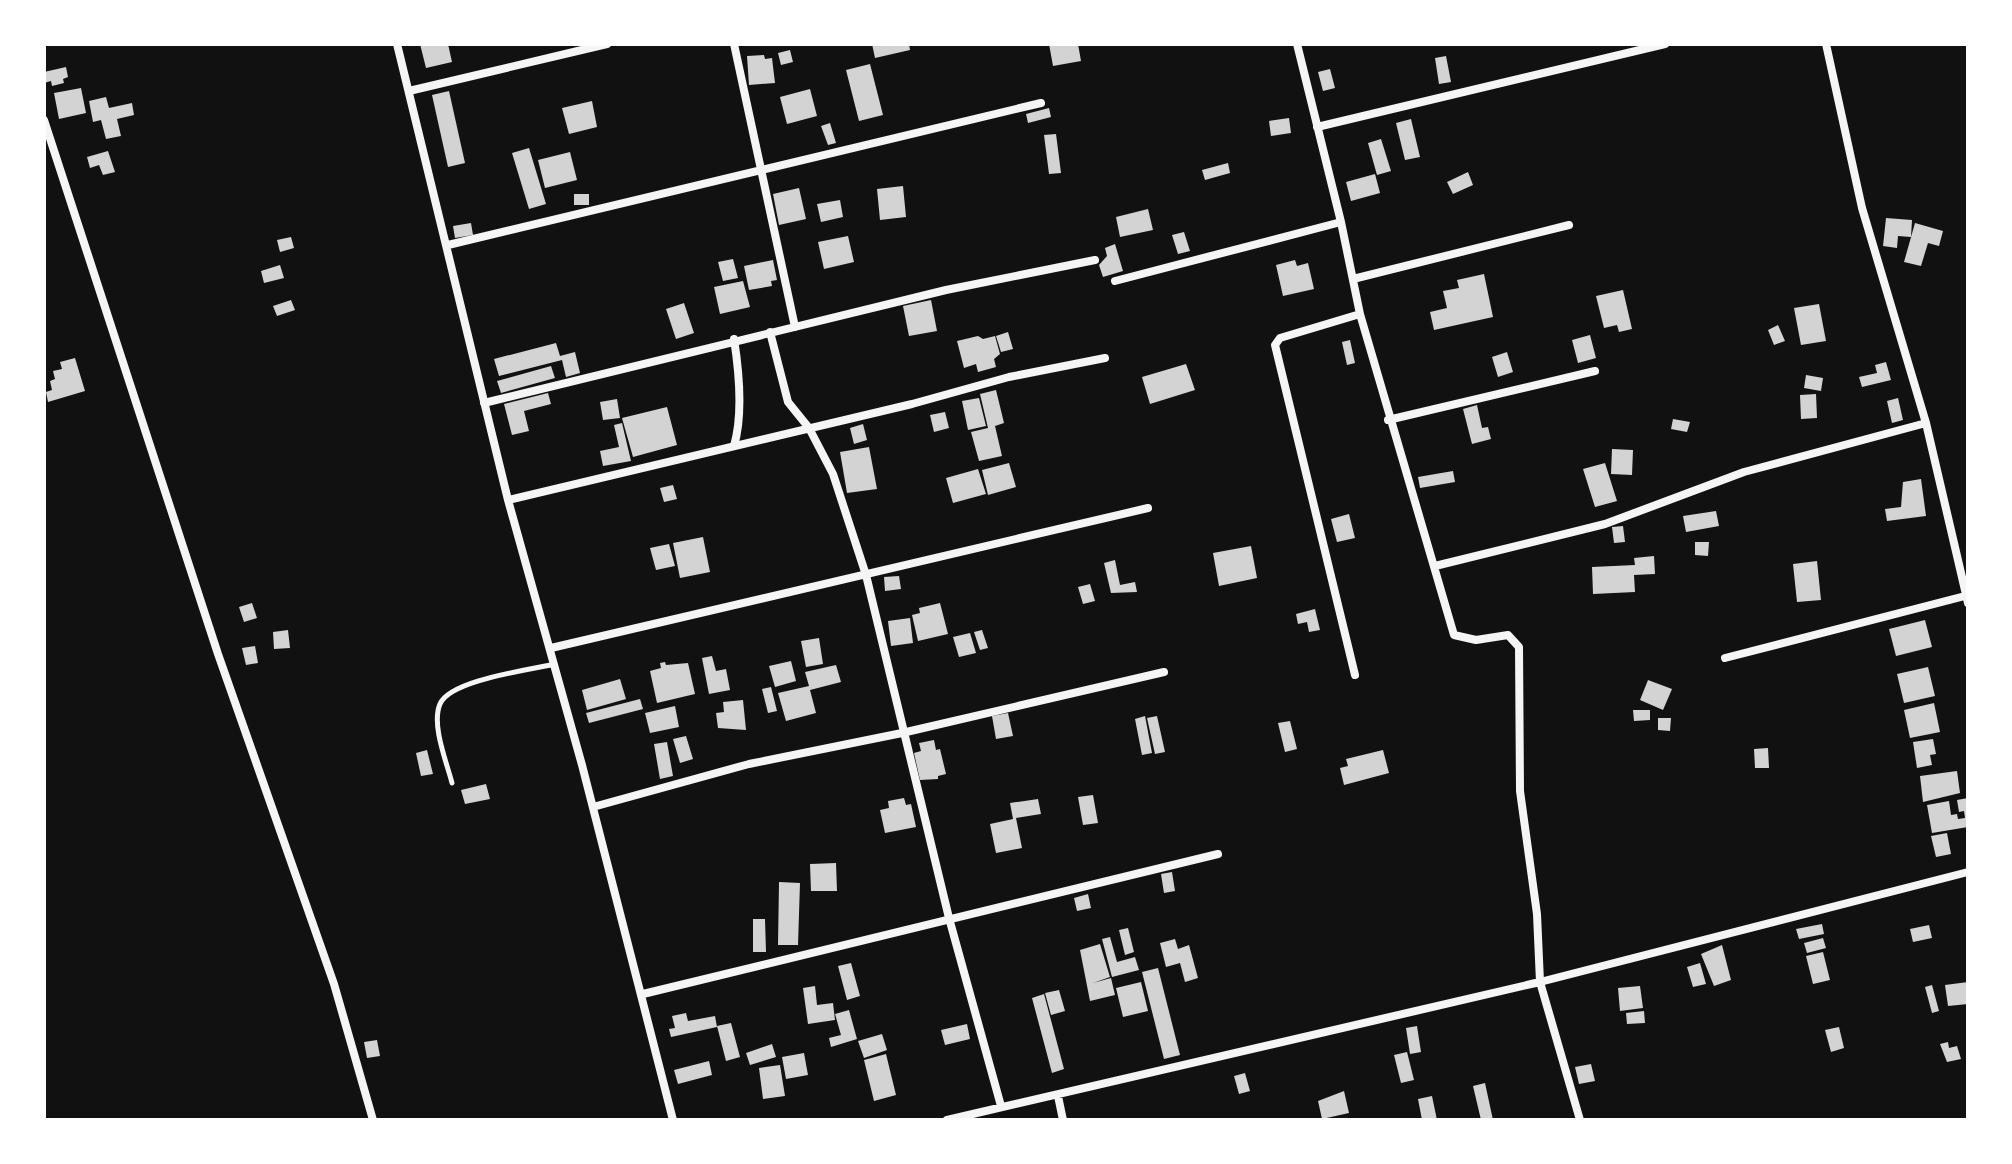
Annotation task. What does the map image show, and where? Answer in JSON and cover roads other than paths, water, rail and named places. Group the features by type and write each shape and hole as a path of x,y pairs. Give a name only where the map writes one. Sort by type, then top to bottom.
{"street":[{"path":"397,44 508,500 551,648 643,994 673,1120"},
{"path":"409,91 607,44"},
{"path":"734,44 795,327"},
{"path":"1297,44 1388,420 1454,635 1476,640 1508,635 1519,647 1520,791 1537,914 1540,982 1580,1120"},
{"path":"1317,127 1665,44"},
{"path":"1725,658 1966,600 1926,423 1862,208 1826,44"},
{"path":"448,245 1041,103"},
{"path":"44,120 218,654 334,984 373,1120"},
{"path":"1115,281 1341,222"},
{"path":"1353,279 1569,225"},
{"path":"484,403 734,339 946,290 1095,260"},
{"path":"1355,675 1275,345 1280,338 1360,314"},
{"path":"770,332 788,402 809,428 833,474 866,575 949,918 1001,1106"},
{"path":"734,339 739,371 739,427 734,446"},
{"path":"508,500 1009,377 1105,358"},
{"path":"1388,420 1595,371"},
{"path":"1435,566 1605,524 1744,472 1926,423"},
{"path":"551,648 1148,508"},
{"path":"593,807 749,764 902,733 1164,672"},
{"path":"643,994 1218,854"},
{"path":"947,1120 1540,982 1968,872"},
{"path":"1058,1096 1063,1120"}],"lane":[{"path":"452,783 439,728 439,705 452,689 555,664"}]}
